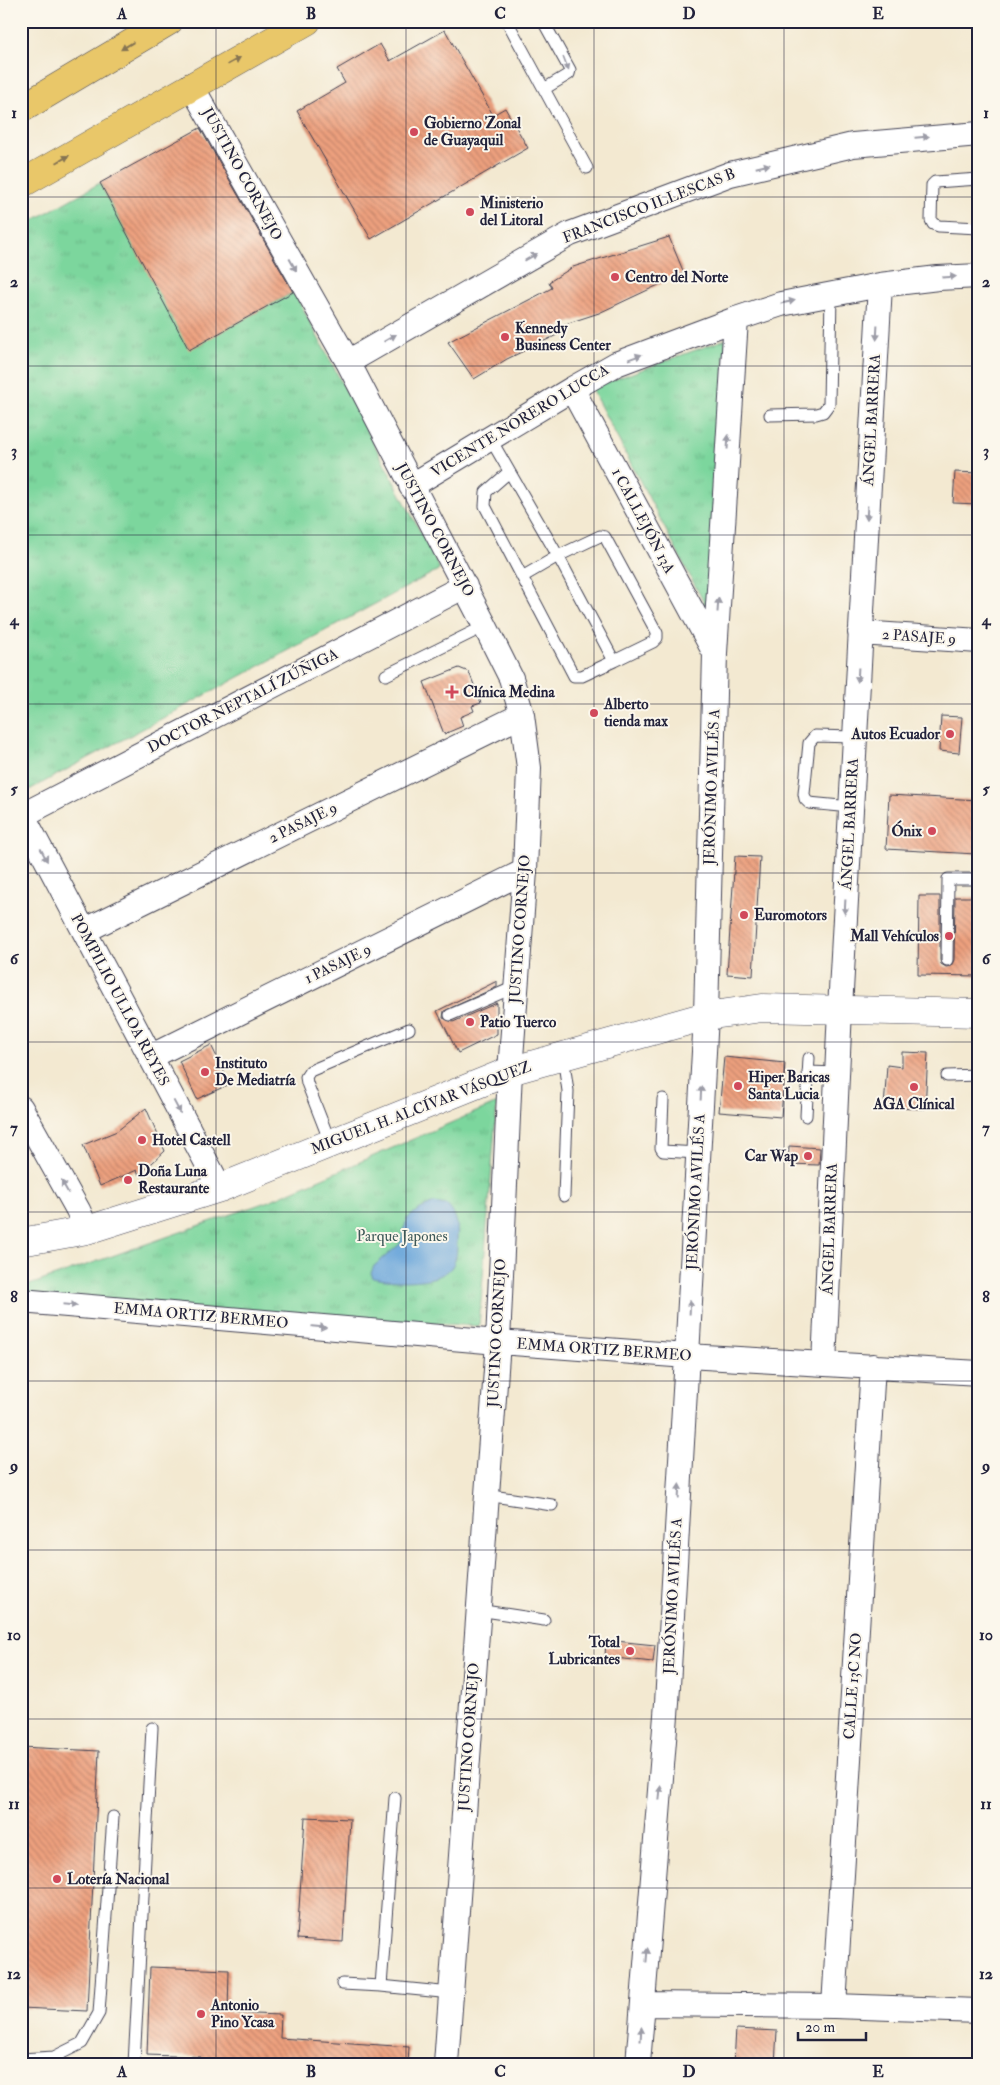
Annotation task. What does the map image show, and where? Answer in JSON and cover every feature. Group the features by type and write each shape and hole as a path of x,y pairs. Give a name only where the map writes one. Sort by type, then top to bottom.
{"main road":[{"path":"21,108 169,21"},
{"path":"21,184 307,21"}],"street":[{"name":"JUSTINO CORNEJO","path":"192,85 348,362 511,678 522,715 529,768 525,872 510,1071 498,1342 446,2064"},
{"name":"FRANCISCO ILLESCAS B","path":"348,362 570,234 730,174 853,145 979,134"},
{"name":"VICENTE NORERO LUCCA","path":"411,486 572,388 616,364 736,319 781,304 880,285 938,278 979,276"},
{"name":"ÁNGEL BARRERA","path":"824,1364 850,807 880,285"},
{"name":"JERÓNIMO AVILÉS A","path":"638,2064 667,1703 687,1356 706,1016 715,653 736,319"},
{"name":"1 CALLEJÓN 13A","path":"572,388 715,653"},
{"name":"DOCTOR NEPTALÍ ZÚÑIGA","path":"22,815 465,586"},
{"name":"2 PASAJE 9","path":"860,633 979,641"},
{"name":"2 PASAJE 9","path":"84,930 522,715"},
{"name":"POMPILIO ULLOA REYES","path":"22,815 220,1188"},
{"name":"1 PASAJE 9","path":"150,1057 525,872"},
{"name":"MIGUEL H. ALCÍVAR VÁSQUEZ","path":"21,1242 87,1230 220,1188 330,1142 510,1071 706,1016 762,1008 979,1013"},
{"path":"21,1108 78,1210 87,1230"},
{"name":"EMMA ORTIZ BERMEO","path":"21,1301 498,1342 687,1356 979,1373"},
{"name":"CALLE 13C NO","path":"834,2006 873,1366"},
{"path":"643,2004 834,2006 979,2011"}],"lane":[{"path":"507,21 587,168"},
{"path":"543,21 570,70 569,74 544,89"},
{"path":"979,179 935,182 932,185 931,220 933,224 939,226 979,228"},
{"path":"770,415 816,414 824,412 829,404 832,294"},
{"path":"490,438 558,556 614,661"},
{"path":"509,472 486,492 485,506 522,577 574,676 582,676 653,642 657,638 657,633 605,537 592,540 558,556 522,577"},
{"path":"386,675 485,626"},
{"path":"850,807 809,804 804,799 804,794 811,738 824,736 854,737"},
{"path":"947,960 948,880 979,879"},
{"path":"450,1015 517,986"},
{"path":"330,1142 306,1084 306,1077 310,1071 409,1029"},
{"path":"563,1056 568,1091 564,1196"},
{"path":"806,1116 810,1058"},
{"path":"808,1072 837,1072"},
{"path":"947,1076 979,1075"},
{"path":"663,1099 661,1148 664,1152 698,1153"},
{"path":"486,1495 552,1505"},
{"path":"478,1610 544,1620"},
{"path":"134,2064 152,1728"},
{"path":"381,1986 395,1798"},
{"path":"24,2061 54,2058 82,2044 99,2013 113,1818"},
{"path":"342,1984 451,1993"}],"green space":[{"path":"100,183 189,349 294,292 440,569 29,790 21,776 21,227"},
{"path":"726,339 710,614 591,388"},
{"name":"Parque Japones","path":"497,1103 479,1326 21,1298 21,1288 269,1201"}],"water":[{"path":"434,1203 447,1205 453,1213 456,1222 457,1252 452,1267 442,1275 423,1280 401,1281 373,1278 371,1273 374,1266 400,1244 407,1219 418,1210"}],"building":[{"name":"Gobierno Zonal de Guayaquil","path":"445,30 493,115 505,108 528,148 371,239 297,111 345,83 337,69 380,44 390,61"},
{"path":"200,128 293,292 189,350 100,183"},
{"path":"669,237 684,273 599,313 559,326 563,332 507,359 474,379 448,342 552,288 549,282 573,267"},
{"path":"955,472 979,473 979,504 953,503"},
{"name":"Clínica Medina","path":"459,668 469,672 481,703 472,706 474,711 460,717 463,726 444,734 424,682"},
{"name":"Autos Ecuador","path":"941,716 962,717 959,753 939,751"},
{"name":"Ónix","path":"889,795 979,800 976,854 886,849"},
{"name":"Euromotors","path":"735,856 760,857 753,976 727,974"},
{"name":"Mall Vehículos","path":"919,896 940,896 940,960 941,964 946,967 951,966 954,960 955,897 979,897 979,976 918,975"},
{"name":"Patio Tuerco","path":"497,981 497,987 444,1011 443,1018 453,1022 497,1003 497,1034 458,1053 437,1011"},
{"name":"Instituto De Mediatría","path":"211,1045 230,1084 197,1099 179,1061"},
{"name":"AGA Clínical","path":"902,1052 928,1053 925,1109 884,1108 887,1065 902,1067"},
{"path":"724,1057 785,1063 781,1117 719,1112"},
{"path":"146,1108 165,1151 139,1175 137,1170 100,1186 83,1145 117,1131"},
{"name":"Car Wap","path":"789,1146 820,1148 819,1165 788,1164"},
{"name":"Total Lubricantes","path":"606,1640 655,1645 653,1662 605,1657"},
{"name":"Lotería Nacional","path":"21,1747 99,1751 87,2011 21,2008"},
{"path":"305,1817 350,1819 343,1942 297,1939"},
{"name":"Antonio Pino Ycasa","path":"150,1967 229,1970 228,2013 281,2015 280,2038 409,2047 408,2064 201,2064 201,2057 147,2055"},
{"path":"736,2029 777,2031 775,2064 734,2063"}],"place":[{"name":"Gobierno Zonal de Guayaquil","path":"414,132"},
{"name":"Ministerio del Litoral","path":"470,212"},
{"name":"Centro del Norte","path":"615,277"},
{"name":"Kennedy Business Center","path":"505,337"},
{"name":"Clínica Medina","path":"452,692"},
{"name":"Alberto tienda max","path":"594,713"},
{"name":"Autos Ecuador","path":"950,734"},
{"name":"Ónix","path":"932,831"},
{"name":"Euromotors","path":"744,915"},
{"name":"Mall Vehículos","path":"949,936"},
{"name":"Patio Tuerco","path":"470,1022"},
{"name":"Instituto De Mediatría","path":"205,1072"},
{"name":"Hiper Baricas Santa Lucia","path":"738,1086"},
{"name":"AGA Clínical","path":"914,1087"},
{"name":"Hotel Castell","path":"142,1140"},
{"name":"Car Wap","path":"808,1156"},
{"name":"Doña Luna Restaurante","path":"128,1180"},
{"name":"Total Lubricantes","path":"630,1651"},
{"name":"Lotería Nacional","path":"57,1879"},
{"name":"Antonio Pino Ycasa","path":"201,2014"}]}
